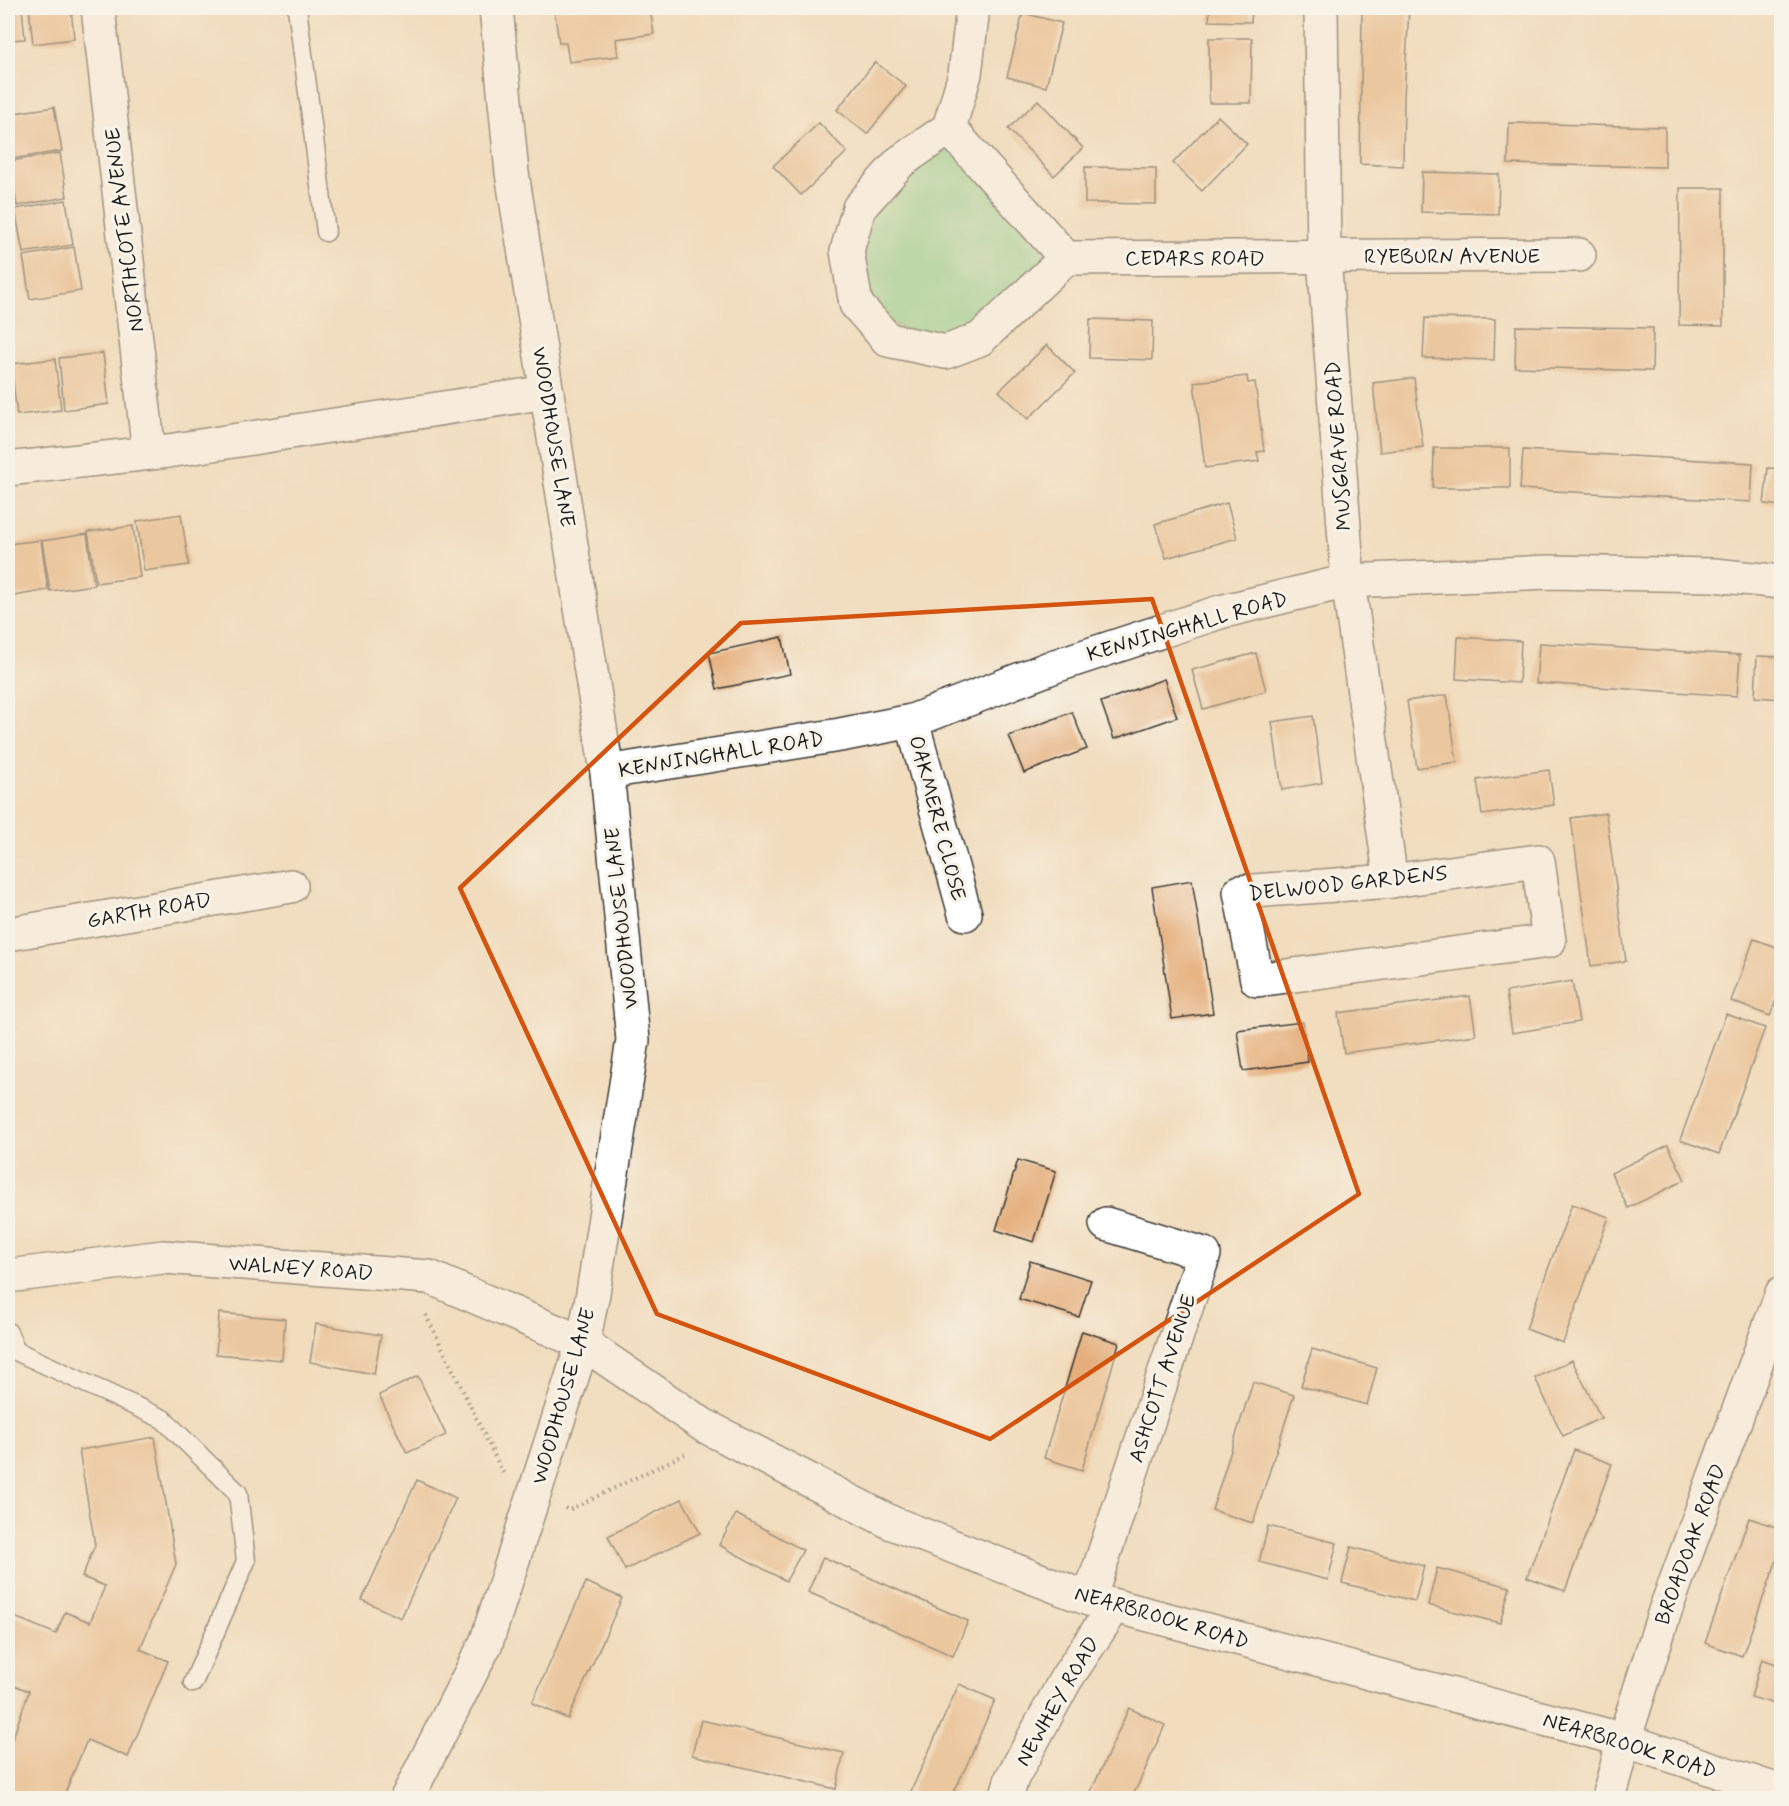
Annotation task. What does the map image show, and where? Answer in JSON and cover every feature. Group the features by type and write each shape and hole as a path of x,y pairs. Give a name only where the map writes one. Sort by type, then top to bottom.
{"street":[{"name":"NORTHCOTE AVENUE","path":"98,8 150,453"},
{"name":"WOODHOUSE LANE","path":"407,1798 486,1643 583,1343 633,1040 607,772 512,173 496,8"},
{"path":"949,128 1066,258 980,339 946,352 888,340 856,304 847,251 859,208 900,162 949,128 965,74 974,8"},
{"name":"MUSGRAVE ROAD","path":"1321,8 1324,257 1348,582 1391,881"},
{"name":"RYEBURN AVENUE","path":"1324,257 1579,255"},
{"name":"CEDARS ROAD","path":"1066,258 1324,257"},
{"path":"8,469 150,453 547,392"},
{"name":"KENNINGHALL ROAD","path":"607,772 840,735 912,721 1055,666 1220,612 1348,582 1548,572 1714,574 1782,582"},
{"name":"OAKMERE CLOSE","path":"912,721 965,914"},
{"name":"DELWOOD GARDENS","path":"1538,861 1549,941 1257,980 1240,892 1391,881 1538,861"},
{"name":"GARTH ROAD","path":"8,934 291,886"},
{"name":"ASHCOTT AVENUE","path":"1101,1603 1204,1254 1106,1224"},
{"name":"WALNEY ROAD","path":"8,1276 163,1257 429,1277 583,1343"},
{"name":"BROADOAK ROAD","path":"1608,1798 1665,1611 1773,1343 1782,1293"},
{"name":"NEARBROOK ROAD","path":"583,1343 703,1425 892,1523 1101,1603 1624,1740 1782,1792"},
{"name":"NEWHEY ROAD","path":"1006,1798 1012,1778 1066,1679 1101,1603"}],"lane":[{"path":"297,8 326,232"},
{"path":"8,1332 16,1351 163,1419 238,1493 246,1561 193,1683"}],"highlighted area":[{"path":"1152,599 1359,1194 990,1439 657,1314 460,888 741,623"}],"green space":[{"path":"949,128 1066,258 946,352 856,304 859,208"}],"building":[{"path":"8,8 22,8 25,39 8,40"},
{"path":"29,8 71,8 74,39 33,44"},
{"path":"554,8 650,8 654,34 616,39 618,56 569,62 566,43 559,43"},
{"path":"1210,8 1252,8 1251,22 1209,21"},
{"path":"1362,8 1409,8 1403,166 1360,164"},
{"path":"1023,13 1062,23 1046,87 1007,77"},
{"path":"1209,38 1252,38 1251,103 1209,103"},
{"path":"875,62 906,86 867,134 837,110"},
{"path":"1038,100 1083,148 1054,176 1008,129"},
{"path":"54,107 62,151 11,159 8,114"},
{"path":"1218,116 1247,144 1202,191 1173,163"},
{"path":"819,123 847,152 801,195 773,166"},
{"path":"1509,123 1665,127 1665,167 1508,164"},
{"path":"60,153 67,197 17,206 10,161"},
{"path":"1085,167 1156,168 1156,204 1085,203"},
{"path":"1422,172 1499,174 1498,214 1421,212"},
{"path":"1680,188 1723,188 1723,326 1679,325"},
{"path":"66,200 73,245 23,253 15,209"},
{"path":"74,247 81,291 30,299 23,256"},
{"path":"1425,318 1495,319 1494,360 1423,358"},
{"path":"1090,319 1153,321 1152,360 1089,358"},
{"path":"1516,326 1653,328 1652,371 1515,367"},
{"path":"1047,345 1075,373 1028,419 999,391"},
{"path":"103,353 109,404 64,410 59,358"},
{"path":"55,359 61,410 17,415 11,364"},
{"path":"1247,376 1248,383 1255,382 1264,451 1257,452 1259,461 1205,468 1194,382"},
{"path":"1414,378 1423,447 1380,452 1373,383"},
{"path":"1434,448 1510,448 1510,488 1433,488"},
{"path":"1523,450 1753,463 1751,502 1520,489"},
{"path":"1768,468 1782,469 1782,506 1764,504"},
{"path":"1227,503 1237,538 1166,558 1155,524"},
{"path":"181,514 189,565 144,571 137,521"},
{"path":"133,526 140,577 96,583 88,532"},
{"path":"87,534 94,585 50,591 42,541"},
{"path":"41,540 48,590 8,597 8,544"},
{"path":"782,637 790,674 717,689 709,653"},
{"path":"1458,637 1521,641 1519,683 1456,679"},
{"path":"1539,643 1740,655 1737,696 1536,683"},
{"path":"1256,653 1266,691 1203,709 1192,670"},
{"path":"1757,656 1782,657 1782,699 1755,697"},
{"path":"1164,679 1177,717 1114,739 1101,702"},
{"path":"1447,695 1457,762 1417,768 1407,701"},
{"path":"1072,712 1087,749 1024,773 1009,736"},
{"path":"1313,716 1322,783 1282,790 1272,722"},
{"path":"1549,770 1554,805 1482,815 1477,780"},
{"path":"1606,813 1626,961 1591,966 1571,818"},
{"path":"1192,880 1213,1013 1172,1019 1152,887"},
{"path":"1754,939 1782,949 1782,984 1770,1016 1731,1001"},
{"path":"1572,981 1579,1022 1512,1033 1506,992"},
{"path":"1470,996 1476,1035 1344,1053 1338,1013"},
{"path":"1726,1014 1765,1028 1719,1154 1680,1140"},
{"path":"1303,1022 1308,1062 1243,1071 1237,1030"},
{"path":"1668,1145 1685,1180 1628,1208 1611,1173"},
{"path":"1018,1160 1056,1171 1034,1242 996,1230"},
{"path":"1572,1204 1609,1217 1563,1343 1526,1329"},
{"path":"1030,1261 1091,1280 1079,1317 1019,1299"},
{"path":"219,1313 285,1319 282,1360 216,1354"},
{"path":"316,1324 381,1335 374,1374 310,1362"},
{"path":"1082,1331 1119,1343 1082,1470 1044,1458"},
{"path":"1312,1349 1377,1368 1367,1405 1301,1386"},
{"path":"1572,1360 1601,1418 1563,1436 1535,1378"},
{"path":"418,1376 446,1435 407,1453 379,1395"},
{"path":"1253,1382 1294,1395 1253,1523 1212,1510"},
{"path":"155,1437 176,1564 140,1649 168,1661 128,1757 87,1740 63,1798 8,1798 8,1752 29,1691 8,1683 8,1614 56,1634 65,1612 90,1622 105,1586 82,1577 95,1545 79,1450"},
{"path":"1574,1450 1612,1464 1565,1591 1527,1577"},
{"path":"417,1480 456,1498 401,1618 362,1600"},
{"path":"682,1499 700,1533 625,1570 608,1536"},
{"path":"736,1514 803,1550 786,1581 719,1545"},
{"path":"1749,1518 1782,1529 1782,1546 1742,1656 1705,1643"},
{"path":"1268,1526 1337,1543 1328,1580 1259,1562"},
{"path":"1351,1547 1424,1566 1415,1601 1342,1583"},
{"path":"823,1557 968,1621 953,1656 808,1592"},
{"path":"1437,1568 1510,1587 1500,1623 1428,1605"},
{"path":"586,1582 622,1598 568,1719 532,1703"},
{"path":"1762,1659 1782,1666 1782,1706 1751,1697"},
{"path":"959,1684 995,1700 969,1760 951,1798 908,1798"},
{"path":"1129,1708 1165,1725 1138,1785 1132,1798 1088,1798"},
{"path":"701,1720 844,1753 836,1789 692,1755"}]}
